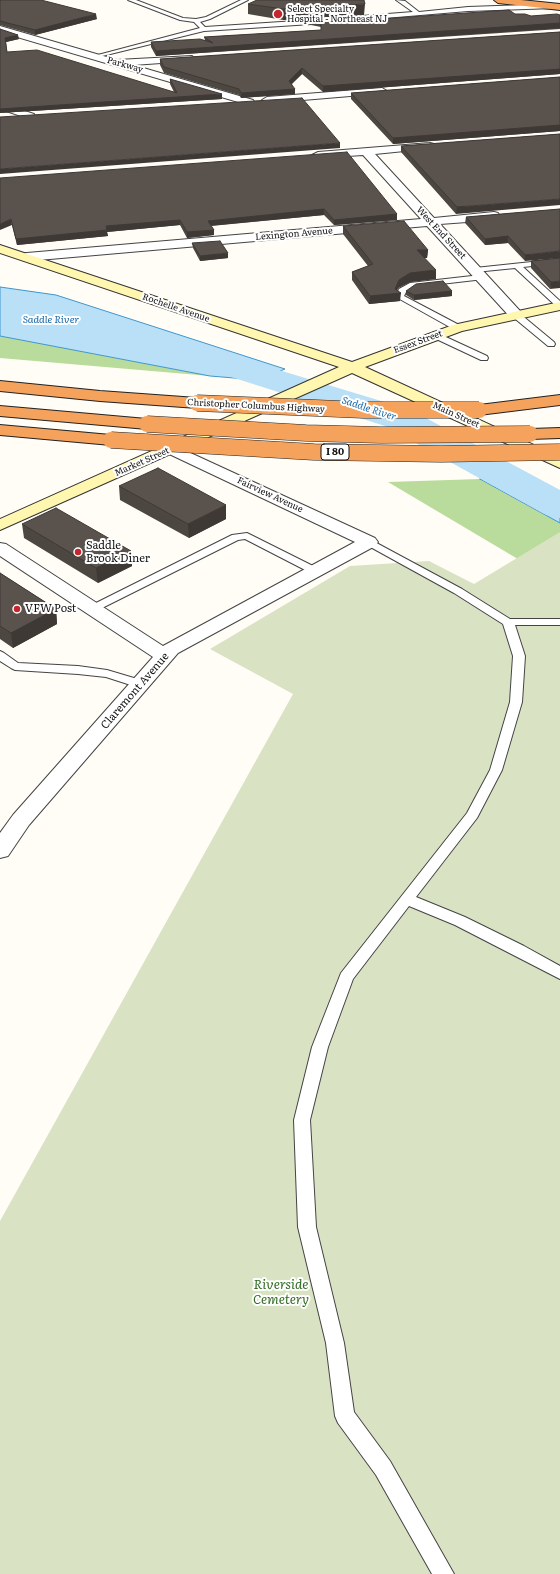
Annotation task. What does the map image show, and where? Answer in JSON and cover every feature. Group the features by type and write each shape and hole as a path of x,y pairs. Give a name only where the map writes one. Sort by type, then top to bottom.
{"highway":[{"path":"498,0 559,5"},
{"path":"529,0 559,5"},
{"name":"Christopher Columbus Highway","path":"0,386 100,396 197,403 363,410 560,408"},
{"path":"479,410 560,400"},
{"name":"I 80","path":"0,411 147,424 306,433 437,435 560,433"},
{"name":"I 80","path":"0,430 111,440 314,452 434,454 560,452"}],"street":[{"name":"Parkway","path":"0,29 249,102"},
{"path":"117,63 198,58"},
{"path":"218,104 393,91"},
{"path":"0,106 34,116 0,118"},
{"path":"310,155 444,145"},
{"name":"West End Street","path":"366,151 516,314"},
{"name":"Lexington Avenue","path":"27,257 507,215"},
{"name":"Rochelle Avenue","path":"0,249 270,341 352,367"},
{"name":"Essex Street","path":"283,398 352,367 435,335 516,314 560,306"},
{"name":"Main Street","path":"352,367 560,463"},
{"name":"Market Street","path":"0,525 283,398"},
{"name":"Fairview Avenue","path":"171,449 369,542"},
{"name":"Claremont Avenue","path":"1,846 21,820 171,649 369,542"},
{"path":"0,548 165,656"}],"lane":[{"path":"131,0 182,19 196,21 208,18 245,0"},
{"path":"399,0 418,13"},
{"path":"342,20 468,9 559,5"},
{"path":"96,57 204,29 335,20"},
{"path":"196,21 204,29"},
{"path":"458,328 400,298 402,291 413,285 478,273 517,266 560,262"},
{"path":"517,266 560,306"},
{"path":"516,314 551,344"},
{"path":"435,335 484,358"},
{"path":"92,609 236,537 247,536 315,571"},
{"path":"369,542 458,591 508,622 560,622"},
{"path":"444,1574 384,1468 345,1416 335,1343 307,1227 302,1120 320,1047 346,977 472,815 496,770 516,702 519,656 508,622"},
{"path":"0,655 15,666 78,670 107,674 140,684"},
{"path":"407,899 460,921 520,950 560,973"}],"green space":[{"path":"0,336 210,376 0,358"},
{"path":"480,479 560,523 560,584 388,482"},
{"name":"Riverside Cemetery","path":"560,532 560,1574 0,1574 0,1221 293,694 210,649 350,566 429,561 474,584"}],"water":[{"name":"Saddle River","path":"0,287 56,295 285,369 258,380 210,376 0,336"},
{"path":"480,479 522,479 560,498 560,523"}],"building":[{"path":"0,0 41,0 96,14 35,30 0,21"},
{"path":"257,0 364,0 365,4 283,9 248,4"},
{"path":"509,10 515,14 525,14 531,16 557,14 560,15 560,23 156,51 151,42 200,39 213,43 204,37 321,30 321,22 311,20 366,16 366,20"},
{"path":"0,29 18,35 5,38 7,52 37,50 177,93 170,79 222,94 0,109"},
{"path":"560,32 560,69 323,86 302,68 289,81 295,89 241,93 239,89 164,67 160,59"},
{"path":"560,77 560,125 393,138 351,93"},
{"path":"302,98 340,143 0,169 0,117"},
{"path":"560,134 560,199 457,207 401,146"},
{"path":"347,152 397,214 334,220 324,209 208,221 214,230 187,232 180,220 106,226 107,230 16,239 11,219 0,224 0,178"},
{"path":"560,209 560,251 525,255 508,236 485,239 466,217"},
{"path":"404,221 428,250 417,250 436,270 410,273 399,280 395,289 401,293 370,296 352,272 373,264 343,226"},
{"path":"220,241 228,253 200,256 192,243"},
{"path":"560,258 560,281 551,282 531,261"},
{"path":"443,281 452,291 414,295 406,291 416,284"},
{"path":"158,468 226,505 188,524 119,486"},
{"path":"56,508 131,551 96,568 22,524"},
{"path":"0,573 56,609 11,633 0,626"}],"waterway":[{"name":"Saddle River","path":"196,355 398,418 560,506"}],"place":[{"name":"Select Specialty Hospital - Northeast NJ","path":"278,14"},
{"name":"Saddle Brook Diner","path":"78,552"},
{"name":"VFW Post","path":"17,609"}]}
